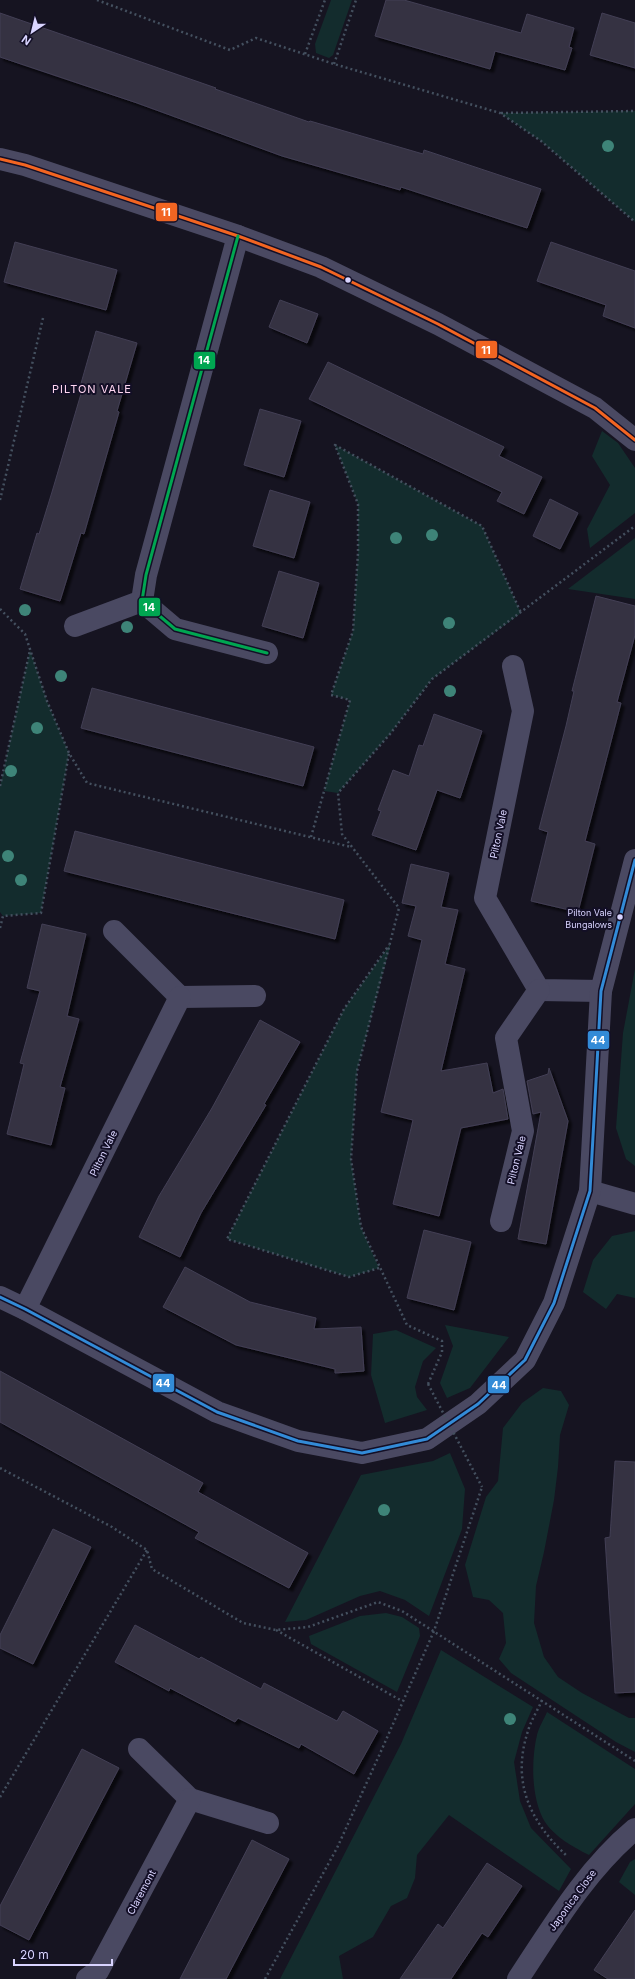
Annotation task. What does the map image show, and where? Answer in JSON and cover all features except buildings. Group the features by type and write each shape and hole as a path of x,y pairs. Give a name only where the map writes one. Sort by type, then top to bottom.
{"street":[{"path":"0,159 25,165 238,236 321,267 438,324 595,408 635,440"},
{"path":"142,601 146,575 238,236"},
{"path":"75,626 142,601"},
{"path":"142,601 175,629 267,653"},
{"name":"Pilton Vale","path":"501,1221 523,1131 506,1038 539,990 485,898 524,711 513,666"},
{"path":"0,1297 217,1412 298,1441 362,1453 427,1438 478,1404 525,1360 554,1303 590,1191 601,991 635,860"},
{"path":"114,932 180,997 255,996"},
{"path":"539,990 601,991"},
{"name":"Pilton Vale","path":"25,1309 180,997"},
{"path":"590,1191 635,1204"},
{"path":"139,1749 190,1800 268,1823"},
{"name":"Claremont","path":"87,1979 98,1971 190,1800"},
{"name":"Japonica Close","path":"518,1979 568,1904 590,1875 620,1841 635,1829"}],"path":[{"path":"97,0 230,50 256,38 334,64 500,113 635,111"},
{"path":"304,54 325,0"},
{"path":"334,64 356,0"},
{"path":"500,113 541,141 635,222"},
{"path":"0,500 43,318"},
{"path":"311,837 350,700 331,695 353,631 358,553 358,504 334,445 482,526 521,613"},
{"path":"265,1979 336,1848 434,1631 482,1487 428,1384 442,1352 442,1341 407,1325 361,1227 351,1159 357,1071 399,908 342,834 338,793 390,734 432,679 635,526"},
{"path":"0,610 25,634 47,701 69,753 87,783 351,847"},
{"path":"0,786 30,650"},
{"path":"3,916 41,913 69,753"},
{"path":"0,912 3,916"},
{"path":"0,928 3,916"},
{"path":"379,1268 349,1277 227,1239 344,1009 391,943"},
{"path":"0,1468 112,1527 147,1550 152,1569 243,1623 276,1630 308,1627 378,1602 402,1611 635,1761"},
{"path":"0,1797 147,1550"},
{"path":"276,1630 402,1701"},
{"path":"542,1700 528,1731 522,1756 523,1779 527,1804 541,1829 559,1848 590,1875"}],"green space":[{"path":"331,0 352,0 333,55 329,58 316,53 315,44"},
{"path":"635,111 635,222 541,141 500,113"},
{"path":"602,431 618,443 635,468 635,513 590,548 587,529 610,485 592,456"},
{"path":"335,445 482,526 521,613 432,679 390,734 338,793 324,791 350,700 331,695 353,631 358,553 358,504"},
{"path":"635,538 635,599 568,589"},
{"path":"30,650 47,701 69,753 41,913 3,916 0,912 0,786"},
{"path":"391,943 357,1071 351,1159 361,1227 379,1268 349,1277 227,1239 344,1009"},
{"path":"635,969 635,1166 626,1159 616,1128 623,1033"},
{"path":"635,1231 635,1298 617,1294 606,1309 583,1292 593,1260 612,1236"},
{"path":"445,1325 509,1337 470,1388 447,1398 440,1383 453,1346"},
{"path":"396,1330 436,1348 423,1361 415,1387 417,1397 427,1410 385,1423 371,1375 373,1334"},
{"path":"543,1388 561,1391 569,1405 560,1435 554,1500 536,1586 534,1623 544,1657 558,1677 582,1693 629,1718 635,1718 635,1752 616,1742 511,1673 499,1659 506,1643 503,1613 489,1600 473,1597 465,1565 486,1497 498,1481 503,1428 522,1403"},
{"path":"450,1453 465,1489 462,1529 429,1616 405,1600 380,1591 360,1596 306,1620 285,1622 361,1475 433,1461"},
{"path":"386,1613 402,1617 419,1628 420,1636 397,1692 311,1644 309,1636 360,1616"},
{"path":"441,1650 533,1707 522,1732 514,1762 520,1801 531,1828 571,1869 559,1891 449,1815 417,1855 415,1878 407,1898 391,1906 373,1937 339,1956 343,1979 280,1979 401,1744"},
{"path":"547,1712 635,1769 635,1804 589,1855 559,1837 545,1822 540,1813 535,1791 533,1767 538,1732"},
{"path":"635,1859 635,1895 619,1882 630,1862"}],"transit line":[{"name":"11","path":"0,159 25,165 238,236 321,267 438,324 595,408 635,440"},
{"name":"14","path":"238,236 146,575 142,601 175,629 267,653"},
{"name":"44","path":"0,1297 217,1412 298,1441 362,1453 427,1439 478,1404 525,1360 554,1303 590,1191 601,991 635,860"}],"place":[{"name":"Pilton Vale Bungalows","path":"620,917"}],"district":[{"name":"PILTON VALE","path":"92,389"}]}
